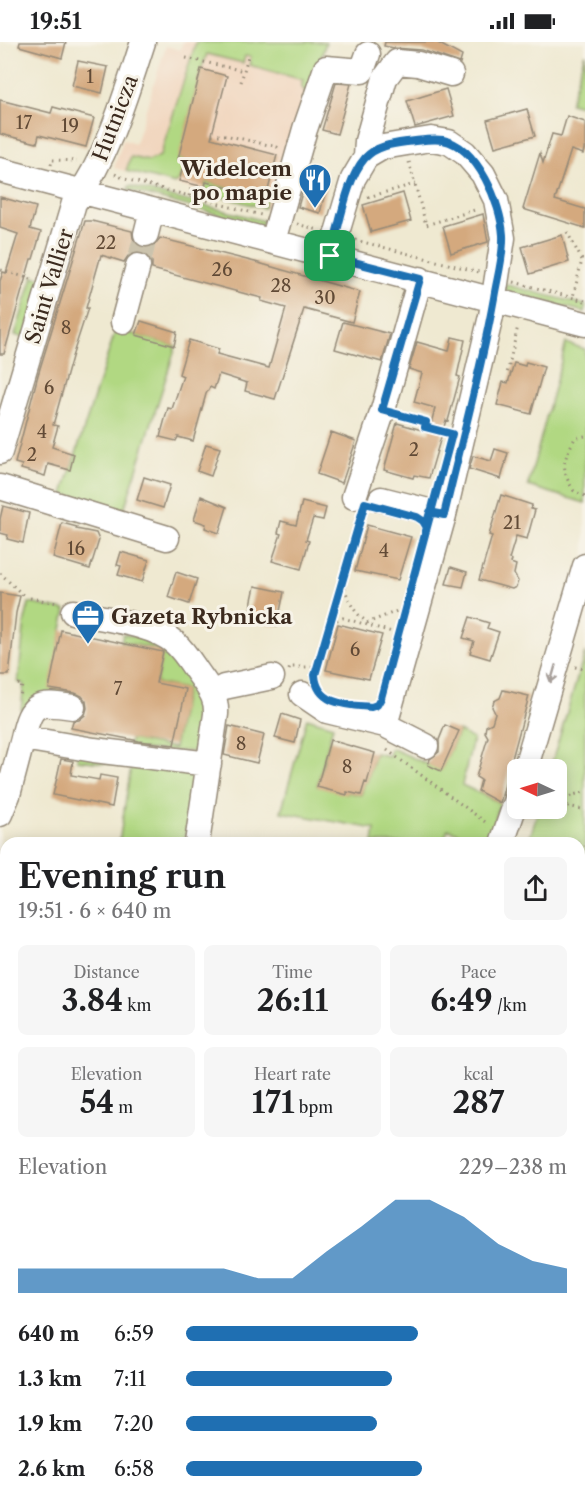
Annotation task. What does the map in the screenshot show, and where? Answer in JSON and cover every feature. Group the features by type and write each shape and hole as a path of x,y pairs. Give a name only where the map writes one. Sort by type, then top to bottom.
{"street":[{"name":"Hutnicza","path":"83,192 117,118 143,42"},
{"path":"273,241 305,129 326,68 362,71 368,54"},
{"path":"330,256 353,179 366,157 367,141 385,78 397,62 418,64 451,74"},
{"path":"366,157 383,147 403,143 437,140 454,145 465,153 483,174 497,204 503,238 494,298 433,518 385,725"},
{"path":"0,170 494,298 585,324"},
{"name":"Saint Vallier","path":"0,452 64,234 74,204 83,192"},
{"path":"146,234 152,210"},
{"path":"123,322 138,266"},
{"path":"354,497 420,279"},
{"path":"0,487 166,538"},
{"path":"381,499 433,518"},
{"path":"528,759 585,566"},
{"path":"73,612 147,628 160,634 175,643 213,693 217,708 198,837"},
{"path":"213,693 224,687 272,677"},
{"path":"303,694 327,711 385,725 426,746"},
{"path":"0,814 8,795 27,718 37,708 50,704 73,707"},
{"path":"23,738 209,765"},
{"path":"496,834 507,815"}],"path":[{"path":"241,82 248,56"},
{"path":"186,58 244,71"},
{"path":"212,135 225,135 274,148 280,150 279,156"},
{"path":"403,143 426,225 497,204"},
{"path":"52,160 82,161"},
{"path":"189,196 192,184"},
{"path":"362,199 415,184"},
{"path":"567,232 582,260 573,297"},
{"path":"2,270 31,279"},
{"path":"510,374 507,374 518,324"},
{"path":"382,410 426,422 425,427 452,434"},
{"path":"585,436 575,438 564,462 564,470 574,490 585,496"},
{"path":"365,503 417,517 423,521 433,518 379,702 374,706 360,706 326,699 318,689 315,675 365,503"},
{"path":"0,573 25,597"},
{"path":"342,579 353,608 367,623"},
{"path":"30,598 67,605 73,612"},
{"path":"367,623 406,607"},
{"path":"331,622 343,618 399,633"},
{"path":"570,665 585,669"},
{"path":"386,749 496,834"},
{"path":"567,798 585,792"},
{"path":"567,806 585,808"}],"shaded area":[{"path":"183,42 326,42 274,211 114,168 123,140 135,144 166,46 180,50"}],"green space":[{"path":"196,42 326,42 296,140 306,92 301,87 303,80 249,65 251,57 245,56 243,63 207,54 179,159 185,160 179,181 175,184 126,171 131,157 149,161 160,156"},
{"path":"585,53 585,107 570,103"},
{"path":"206,182 267,198 264,208 207,193"},
{"path":"129,186 264,221 259,228 128,190"},
{"path":"33,276 43,279 25,338 15,335"},
{"path":"503,284 585,305 585,312 507,291"},
{"path":"116,329 176,346 123,513 63,494"},
{"path":"566,343 585,349 585,503 528,486"},
{"path":"29,603 66,610 50,689 78,695 76,703 21,710 24,684 18,682"},
{"path":"123,634 153,640 165,648 204,697 207,712 200,752 129,749 130,739 174,748 186,689 156,683 163,650 121,642"},
{"path":"585,652 585,837 530,837 536,819 567,819 567,759 553,759"},
{"path":"307,718 333,726 317,786 347,794 347,792 361,795 375,753 389,756 391,748 441,770 459,731 473,739 462,785 500,803 490,837 467,837 448,829 445,837 374,837 375,829 281,812"},
{"path":"78,752 198,768 185,837 120,837 131,766 77,760"}],"building":[{"path":"20,42 66,42 62,58 19,46"},
{"path":"385,42 436,42 462,56 460,63 422,50 384,46"},
{"path":"78,61 108,67 102,93 72,86"},
{"path":"201,69 227,76 211,138 277,155 266,198 206,182 205,187 179,181 185,160 178,159"},
{"path":"336,83 351,84 337,134 322,130"},
{"path":"446,89 454,116 415,127 407,101"},
{"path":"0,100 51,113 53,107 94,118 86,147 39,135 37,143 0,134"},
{"path":"527,109 535,136 495,147 487,120"},
{"path":"567,116 585,122 585,145 583,154 571,150 555,200 585,209 585,228 523,209 540,153 543,163 552,134 561,136"},
{"path":"312,170 326,173 324,180 328,181 320,213 298,207 307,175 310,176"},
{"path":"403,193 411,221 371,232 363,205"},
{"path":"0,197 36,207 30,229 41,232 4,354 0,354 0,281 3,272 6,273 18,234 0,228"},
{"path":"483,214 488,242 451,253 443,226"},
{"path":"85,221 132,231 137,245 142,248 150,247 160,238 360,292 352,322 304,309 275,399 245,391 247,383 219,374 214,389 210,387 206,394 193,441 178,437 176,441 160,437 168,408 172,409 183,376 179,374 189,340 219,349 217,354 269,368 286,308 261,301 262,298 152,269 152,262 142,252 134,252 124,262 101,255 86,308 88,308 53,425 58,426 52,447 74,454 70,470 48,464 45,476 21,469 22,465 15,463 38,375"},
{"path":"562,235 569,262 530,274 522,247"},
{"path":"141,321 177,332 174,346 136,335"},
{"path":"343,322 390,334 382,362 335,349"},
{"path":"452,337 465,340 457,376 460,377 429,478 414,475 413,478 384,470 397,423 429,432 435,408 414,402 422,373 409,369 417,342 449,351"},
{"path":"526,362 544,367 531,414 497,405 503,382 508,383 514,363 525,366"},
{"path":"331,432 356,441 342,483 317,474"},
{"path":"206,444 220,448 211,476 197,471"},
{"path":"495,449 508,453 501,479 469,469 473,456 491,461"},
{"path":"144,477 170,485 163,508 137,500"},
{"path":"501,495 532,505 531,509 535,510 527,539 516,536 509,559 516,565 514,574 518,581 516,587 512,589 479,580"},
{"path":"201,496 227,507 219,533 205,528 206,524 194,520"},
{"path":"302,502 326,508 323,520 313,518 301,569 272,561 281,534 278,533 281,521 296,525"},
{"path":"3,506 29,513 23,543 7,539 8,535 0,533"},
{"path":"62,523 77,527 76,529 96,533 99,540 90,569 53,558"},
{"path":"367,525 411,537 398,580 355,571"},
{"path":"121,552 149,560 142,582 118,575 121,566 117,565"},
{"path":"451,567 467,572 463,587 446,584"},
{"path":"176,572 197,579 189,604 168,597"},
{"path":"255,586 284,592 277,626 248,619"},
{"path":"0,593 20,596 9,675 0,675"},
{"path":"470,617 489,623 487,628 499,632 490,659 470,653 474,641 463,638"},
{"path":"338,624 382,635 369,679 326,670"},
{"path":"61,630 163,652 156,683 186,689 174,745 71,728 73,721 85,715 87,708 82,696 49,689"},
{"path":"503,690 529,696 512,759 507,759 507,777 500,803 478,791 481,780 476,777 488,737 485,732 486,726 492,723 495,713 492,707 494,701 500,698"},
{"path":"282,714 300,720 295,743 275,738"},
{"path":"445,725 459,731 441,771 428,765 430,759 439,752 439,740"},
{"path":"229,726 264,735 257,763 224,755"},
{"path":"330,740 375,753 367,783 365,782 361,795 347,792 347,795 317,787"},
{"path":"61,759 73,761 71,775 99,780 100,775 117,778 112,807 53,795"}],"tunnel":[{"path":"138,266 146,234"}],"place":[{"name":"Widelcem po mapie","path":"315,209"},
{"name":"Gazeta Rybnicka","path":"88,645"}],"route":[{"path":"330,256 353,179 366,157 383,147 431,140 449,142 465,153 483,174 496,200 502,225 502,252 491,316 444,515 430,512 426,526 417,517 365,503 315,675 320,694 326,699 371,707 377,705 381,698 426,526 452,434 425,427 426,422 382,410 420,279 330,256"}]}
